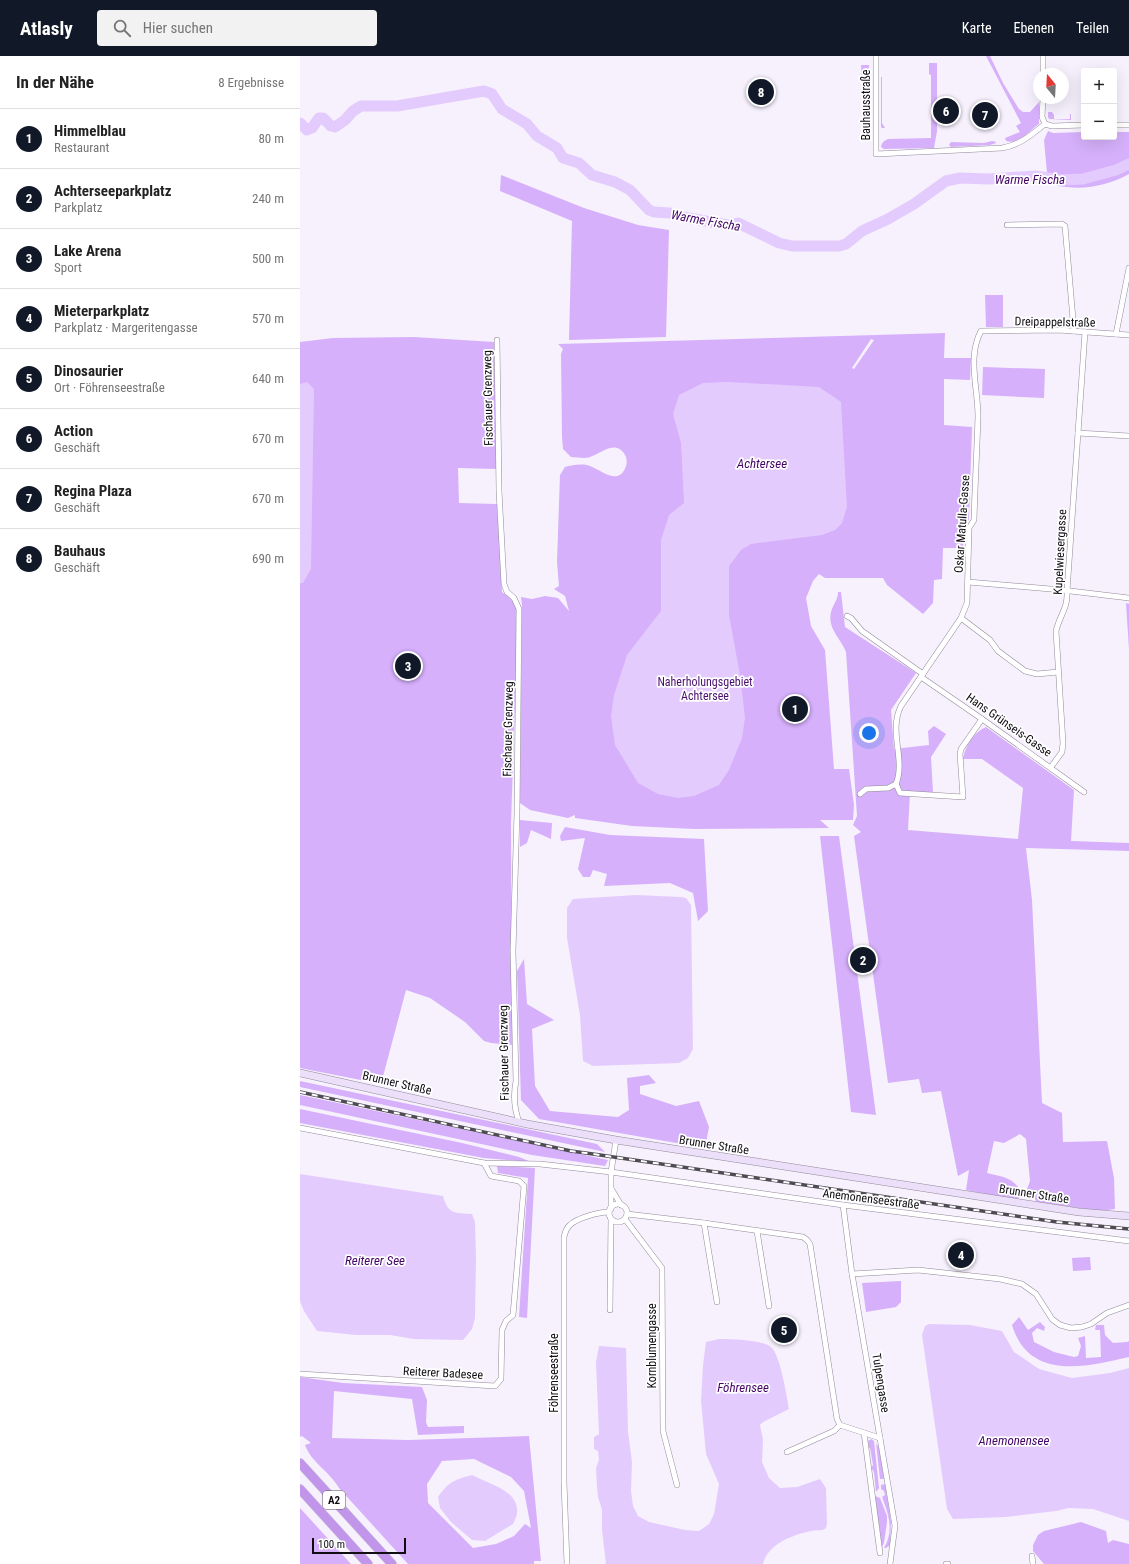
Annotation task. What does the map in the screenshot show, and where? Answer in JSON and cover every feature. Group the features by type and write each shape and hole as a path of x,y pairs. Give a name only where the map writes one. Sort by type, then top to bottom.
{"highway":[{"name":"A2","path":"300,1463 392,1564"},
{"name":"A2","path":"300,1489 368,1564"}],"main road":[{"name":"Brunner Straße","path":"300,1073 519,1122 616,1140 1079,1212 1129,1216"}],"street":[{"name":"Bauhausstraße","path":"876,56 876,154 1002,148 1013,146 1021,142 1045,124"},
{"path":"1043,56 1043,68"},
{"path":"1043,104 1042,117 1045,124 1052,126 1081,125"},
{"path":"1117,125 1129,125"},
{"path":"1007,225 1062,224 1065,226 1074,331"},
{"path":"1116,334 1129,268"},
{"name":"Dreipappelstraße","path":"981,331 1058,330 1129,335"},
{"name":"Oskar Matulla-Gasse","path":"896,784 900,775 895,726 897,714 961,618 967,603 969,528 974,520 978,414 974,385 975,341 981,331"},
{"name":"Kupelwiesergasse","path":"1051,767 1062,752 1063,743 1056,631 1058,622 1066,608 1068,600 1067,591 1085,332"},
{"name":"Fischauer Grenzweg","path":"497,340 499,491 504,584 507,592 514,598 519,609 517,812 513,951 516,1081 514,1094 519,1122"},
{"path":"1078,433 1129,436"},
{"path":"968,582 1129,598"},
{"name":"Hans Grünseis-Gasse","path":"847,616 851,618 862,631 1084,792"},
{"path":"961,618 990,640 998,651 1025,671 1037,674 1058,672"},
{"path":"860,794 866,789 888,788 896,784 900,793 963,797 960,754 961,749 982,719"},
{"path":"300,1128 484,1163 540,1164 611,1172"},
{"path":"610,1310 611,1172 616,1140"},
{"name":"Reiterer Badesee","path":"300,1374 495,1386 501,1379 502,1330 506,1321 513,1315 524,1186 519,1181 491,1176 484,1163"},
{"name":"Anemonenseestraße","path":"611,1172 843,1205 1129,1241"},
{"path":"611,1189 626,1209 626,1216"},
{"path":"610,1210 614,1205 622,1205"},
{"name":"Tulpengasse","path":"843,1205 852,1274 895,1526 890,1564"},
{"name":"Föhrenseestraße","path":"567,1564 564,1482 564,1237 569,1226 575,1222 610,1210"},
{"path":"611,1219 616,1222 626,1216 704,1223 802,1237 807,1240 810,1244 837,1419 840,1425 880,1438"},
{"name":"Kornblumengasse","path":"626,1216 662,1268 663,1431 677,1485"},
{"path":"704,1223 717,1302"},
{"path":"757,1231 770,1306"},
{"path":"852,1274 918,1270 1000,1279 1022,1284 1036,1294 1052,1319 1060,1325 1072,1328 1091,1324 1107,1313 1129,1305"},
{"path":"787,1452 834,1431 840,1425"},
{"path":"864,1433 880,1553"},
{"path":"1032,1556 1033,1564"}],"green space":[{"path":"986,56 990,56 1003,83 1019,109 1023,112 1030,112 1039,104 1039,124 1020,139 1011,142 1006,141 1005,138 1020,132 1016,126 1021,123"},
{"path":"929,63 937,63 937,131 934,148 884,149 881,147 882,144 888,139 931,138 931,75 929,74"},
{"path":"861,65 869,65 870,136 865,137"},
{"path":"881,77 882,123 885,128 881,127"},
{"path":"1048,112 1052,112 1054,119 1070,119 1071,114 1071,120 1049,119"},
{"path":"1048,131 1053,133 1081,132 1081,140 1117,140 1117,132 1129,132 1129,174 1115,181 1083,188 1064,187 1045,183 1047,173 1044,140"},
{"path":"992,141 996,143 990,145 951,147 949,145 951,142 984,143"},
{"path":"501,175 584,208 638,225 669,230 666,337 569,340 572,221 500,191"},
{"path":"985,295 1003,295 1003,327 986,327"},
{"name":"Naherholungsgebiet Achtersee","path":"945,333 944,358 971,358 970,380 944,379 944,425 972,427 969,519 965,525 963,548 943,548 942,579 934,580 933,603 923,614 887,585 883,578 825,578 819,574 813,581 806,598 811,626 825,650 834,769 849,769 854,805 853,820 820,820 829,828 694,829 632,826 575,818 575,815 568,818 530,810 520,803 521,597 532,599 545,596 558,598 569,611 565,596 554,589 559,586 557,562 560,475 565,467 581,464 614,476 623,472 627,463 625,455 617,448 609,448 586,458 571,457 563,449 561,354 563,349 558,344","holes":["871,339 874,340 854,369 852,368"]},
{"path":"414,337 494,342 497,469 458,468 459,503 497,504 502,592 509,597 518,608 511,824 512,1045 484,1041 465,1022 430,998 406,990 381,1084 300,1068 300,342 333,338"},
{"path":"983,367 1045,369 1044,398 982,395"},
{"path":"838,592 841,592 845,627 916,673 891,710 894,749 929,745 928,731 934,726 946,734 931,757 933,792 910,792 908,830 1018,839 1023,788 982,759 963,759 971,740 978,732 986,727 1074,790 1071,841 1129,843 1129,851 1026,848 1032,900 1042,1103 1062,1113 1063,1142 1107,1141 1114,1178 1115,1209 1100,1211 1037,1202 1027,1189 1030,1181 1026,1139 1020,1134 1004,1143 994,1141 987,1173 1002,1177 1016,1184 1021,1194 1019,1198 1015,1200 966,1190 969,1170 958,1176 941,1091 922,1093 919,1079 888,1083 854,836 861,832 853,825 857,816 846,652 835,633 830,618"},
{"path":"1126,603 1129,604 1129,650"},
{"path":"520,820 552,823 551,839 531,830 527,843 520,847"},
{"path":"565,827 610,835 704,839 708,911 698,921 693,893 670,883 604,886 607,874 593,870 590,877 583,877 578,869 585,838 561,841 560,836"},
{"path":"820,836 839,836 876,1115 851,1112"},
{"path":"524,959 527,1004 554,1020 532,1029 535,1086 550,1111 618,1117 629,1110 627,1078 649,1075 656,1083 640,1086 640,1094 676,1106 699,1101 709,1127 705,1148 539,1119 521,1100 517,971"},
{"path":"300,1081 597,1144 605,1152 300,1087"},
{"path":"300,1095 608,1160 605,1166 532,1155 300,1105"},
{"path":"300,1109 462,1143 519,1157 531,1162 484,1158 300,1123"},
{"path":"497,1166 535,1168 527,1318 519,1317 528,1178 498,1173"},
{"path":"1090,1257 1091,1270 1073,1271 1072,1258"},
{"path":"901,1281 901,1302 896,1307 866,1312 862,1283"},
{"path":"1019,1317 1028,1330 1040,1322 1045,1327 1044,1331 1037,1328 1032,1333 1034,1342 1054,1352 1074,1357 1078,1356 1081,1346 1078,1338 1085,1336 1086,1358 1101,1357 1100,1330 1095,1330 1096,1325 1104,1325 1105,1335 1113,1343 1129,1341 1129,1357 1078,1366 1061,1366 1045,1362 1031,1355 1020,1343 1012,1325"},
{"path":"300,1377 343,1383 422,1387 427,1400 426,1422 428,1427 464,1426 464,1433 418,1435 412,1399 334,1391 332,1438 408,1440 529,1436 541,1561 534,1561 534,1564 408,1564 316,1462 305,1445 311,1443 302,1436 300,1437","holes":["474,1459 511,1477 524,1491 531,1528 525,1524 514,1536 496,1544 473,1548 428,1503 427,1484 442,1461"]},
{"path":"871,1439 874,1441 879,1488 876,1492 874,1472 871,1468 873,1465 868,1441"},
{"path":"876,1443 879,1448 884,1479 880,1479"},
{"path":"885,1484 891,1522 890,1545 884,1548 890,1529 887,1510 882,1497 885,1495 884,1491 881,1489 881,1485"},
{"path":"875,1496 880,1498 887,1516 884,1543 882,1547"},
{"path":"300,1508 351,1564 300,1564"},
{"path":"1081,1522 1106,1531 1108,1543 1113,1540 1129,1544 1129,1564 1044,1564 1033,1551 1033,1545 1038,1535 1044,1531"}],"water":[{"path":"307,382 314,389 311,569 303,583 300,583 300,384"},
{"name":"Achtersee","path":"728,382 819,387 841,402 847,507 842,523 835,530 822,535 751,544 741,550 729,566 729,615 740,675 745,718 742,738 729,770 719,785 694,796 678,798 658,794 638,783 615,745 611,716 614,695 627,655 661,611 661,540 669,515 684,503 681,443 673,414 679,395 703,383"},
{"path":"636,895 681,897 686,898 691,905 693,1049 688,1058 679,1063 593,1066 583,1061 580,1015 567,938 567,908 573,899"},
{"name":"Reiterer See","path":"300,1174 443,1196 447,1206 456,1213 472,1214 475,1222 475,1318 472,1329 463,1340 414,1339 390,1335 356,1335 317,1331 304,1311 300,1301"},
{"name":"Anemonensee","path":"929,1324 970,1325 1002,1331 1014,1352 1039,1369 1072,1378 1110,1373 1129,1368 1129,1521 1093,1509 1069,1508 1006,1517 953,1519 947,1509 922,1335 925,1326"},
{"name":"Föhrensee","path":"719,1339 746,1340 761,1343 771,1347 774,1351 783,1376 789,1409 760,1425 763,1440 762,1462 769,1478 780,1488 797,1487 820,1479 826,1488 826,1528 796,1535 775,1546 766,1557 763,1564 606,1564 602,1530 602,1510 597,1487 596,1468 599,1460 598,1451 594,1449 594,1437 599,1434 596,1362 599,1346 626,1348 628,1432 632,1462 631,1491 633,1506 638,1516 649,1522 685,1530 699,1531 709,1524 714,1514 719,1484 706,1454 701,1401 706,1342"},
{"path":"472,1475 493,1484 506,1492 512,1497 517,1509 517,1515 513,1524 485,1541 472,1540 451,1522 440,1508 438,1497 445,1488 460,1478"}],"waterway":[{"name":"Warme Fischa","path":"300,123 307,130 312,128 319,118 323,118 331,126 335,127 361,106 397,106 484,91 492,94 502,109 527,124 537,136 557,148 563,158 579,163 592,175 615,182 630,190 649,210 722,224 729,225 738,223 779,243 792,246 839,246 846,244 862,231 888,219 914,204 946,181 960,178 988,179 1036,176 1060,180 1083,179 1116,170 1129,164"}],"railway":[{"path":"300,1092 571,1151 1057,1222 1129,1229"}],"place":[{"name":"Bauhaus","path":"761,92"},
{"name":"Action","path":"946,111"},
{"name":"Regina Plaza","path":"985,115"},
{"name":"Lake Arena","path":"408,666"},
{"name":"Himmelblau","path":"795,709"},
{"name":"Achterseeparkplatz","path":"863,960"},
{"name":"Mieterparkplatz","path":"961,1255"},
{"name":"Dinosaurier","path":"784,1330"}]}
